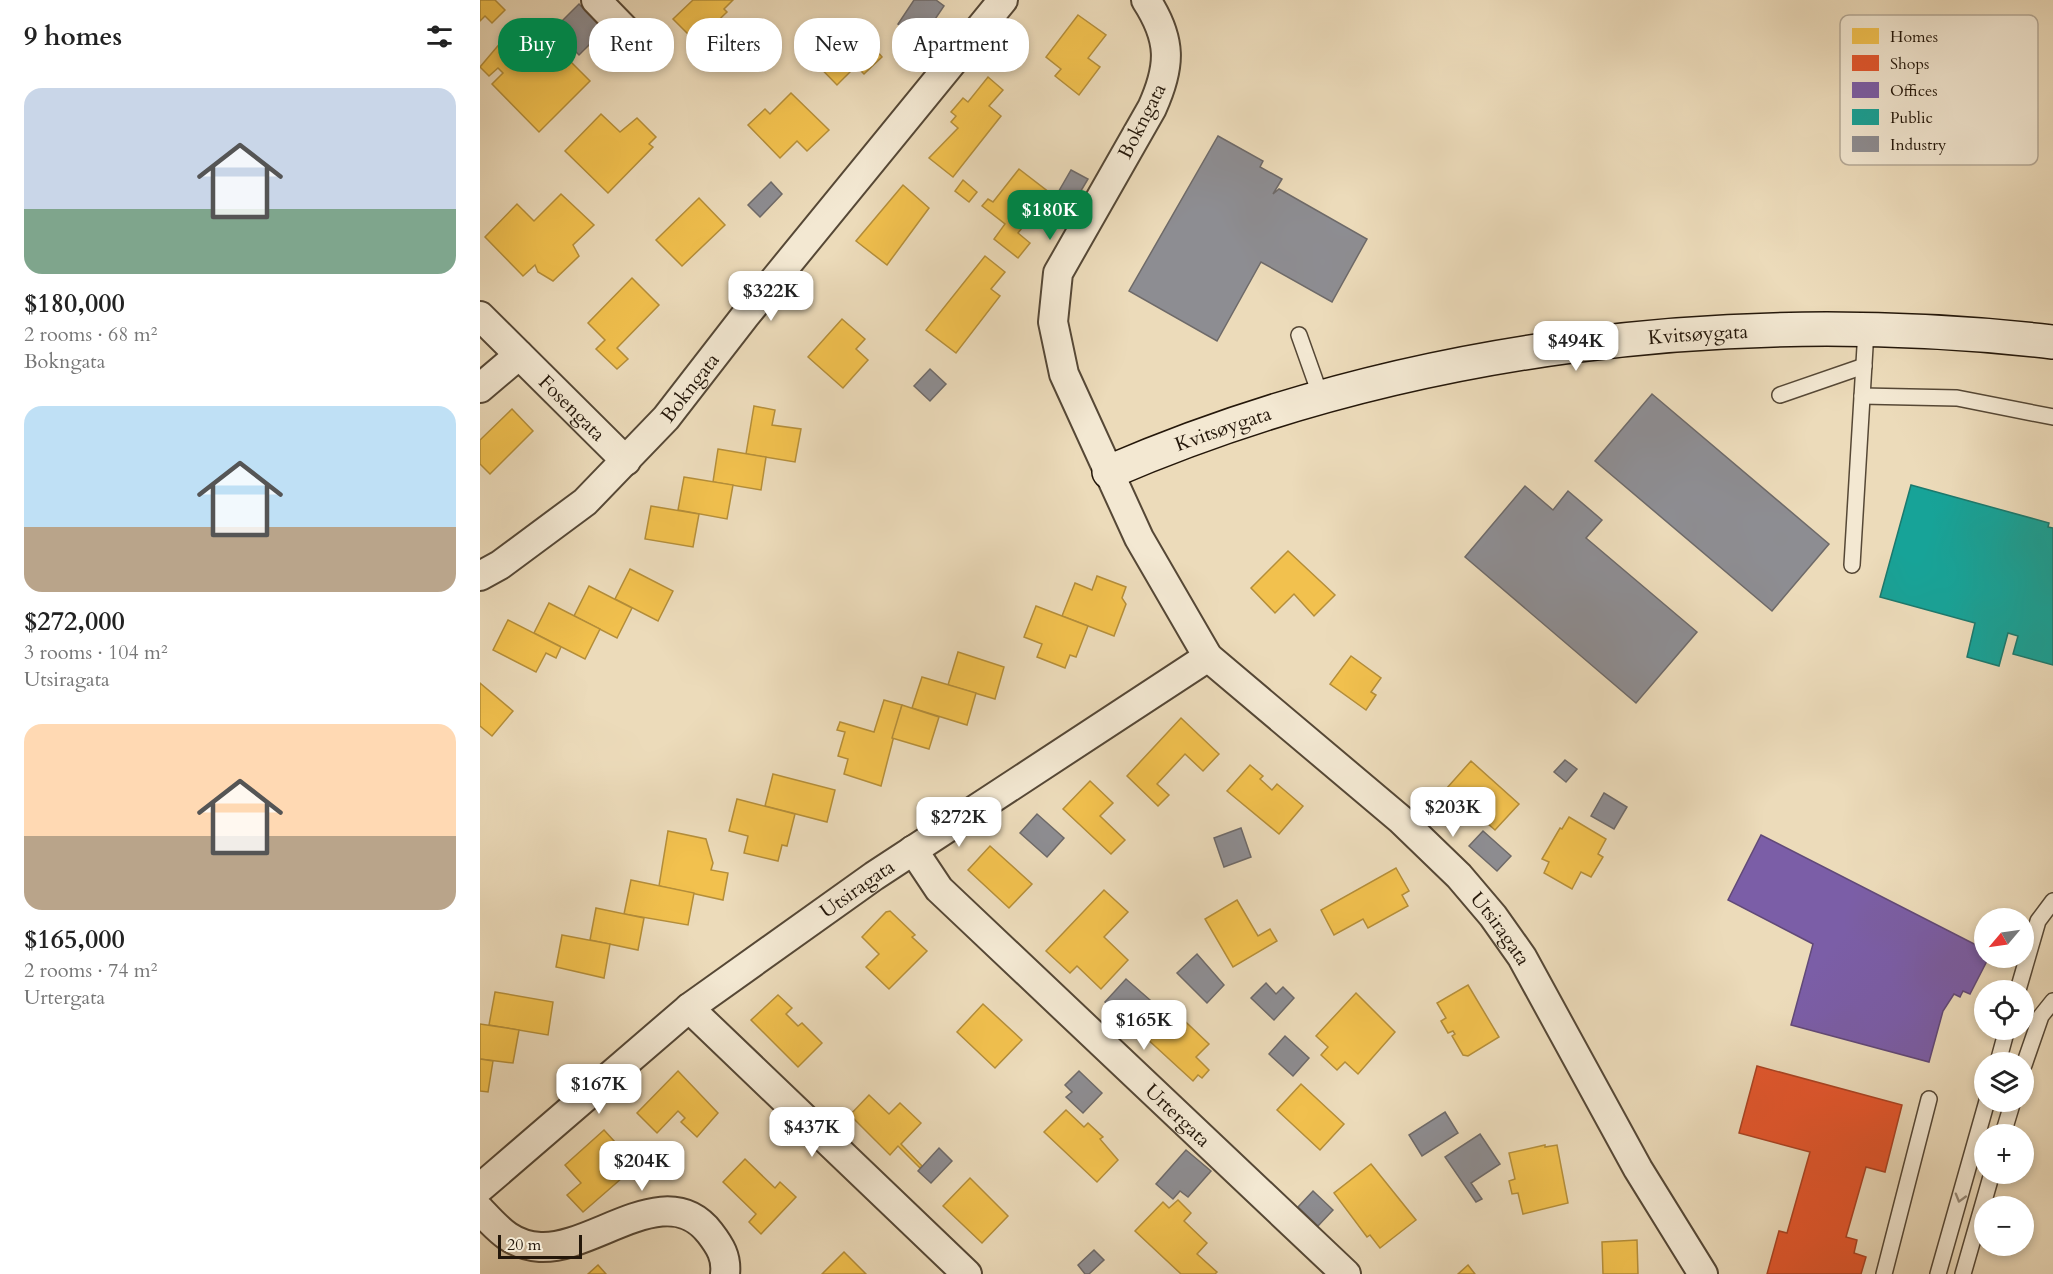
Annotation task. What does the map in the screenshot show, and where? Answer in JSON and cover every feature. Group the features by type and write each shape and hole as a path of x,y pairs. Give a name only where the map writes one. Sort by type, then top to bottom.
{"street":[{"path":"596,0 613,18"},
{"name":"Bokngata","path":"480,576 500,565 585,502 666,418 745,316 1003,0"},
{"name":"Bokngata","path":"1109,471 1064,374 1053,322 1058,273 1152,108 1164,82 1166,49 1158,19 1146,0"},
{"name":"Fosengata","path":"480,316 626,461"},
{"name":"Kvitsøygata","path":"1109,471 1168,447 1321,397 1427,369 1566,347 1762,330 1866,330 2005,337 2053,342"},
{"path":"480,387 519,355"},
{"name":"Utsiragata","path":"1109,471 1139,538 1208,657 1400,819 1459,876 1493,916 1522,957 1638,1169 1679,1240 1702,1274"},
{"name":"Utsiragata","path":"480,1188 689,1008 913,850 1208,657"},
{"name":"Urtergata","path":"913,850 939,889 1346,1274"},
{"path":"689,1008 967,1274"},
{"path":"480,1210 505,1237 522,1244 542,1247 562,1244 656,1212 674,1210 690,1215 713,1237 726,1262 725,1274"}],"lane":[{"path":"1852,565 1866,330"},
{"path":"1299,335 1321,397"},
{"path":"1780,395 1864,366"},
{"path":"1862,396 1958,398 2053,417"},
{"path":"2022,980 2038,921 2053,901"},
{"path":"2029,1052 2041,1016 2053,1001"},
{"path":"1884,1274 1929,1100"},
{"path":"1938,1274 1984,1112"},
{"path":"1963,1274 1989,1184"}],"building: Homes":[{"path":"480,0 495,0 505,10 492,23 485,16 480,21"},
{"path":"693,0 733,0 724,9 727,12 721,18 686,18 686,32 674,18"},
{"path":"1078,15 1106,35 1088,58 1100,67 1079,95 1055,76 1061,69 1046,57"},
{"path":"498,46 498,68 489,76 480,67"},
{"path":"577,68 590,81 539,132 492,84 503,73 577,72"},
{"path":"824,72 850,72 837,85"},
{"path":"988,77 1003,90 989,106 1001,116 953,177 929,158 958,128 951,122 956,116 951,112 963,98 968,102"},
{"path":"791,93 829,130 807,151 797,141 780,158 748,125 765,109 770,114"},
{"path":"601,114 620,132 637,118 656,137 649,144 653,147 608,193 565,151"},
{"path":"1019,169 1050,193 1018,233 1030,243 1018,258 994,239 1005,224 982,206 988,199 993,202"},
{"path":"963,180 977,192 969,202 955,191"},
{"path":"903,185 929,208 887,265 856,241"},
{"path":"561,194 594,225 573,245 579,256 553,281 538,272 535,265 523,276 485,237 517,204 534,221"},
{"path":"699,198 725,225 682,266 656,240"},
{"path":"985,256 1005,272 991,289 1000,296 956,353 926,330"},
{"path":"632,278 659,305 617,348 628,359 617,369 596,349 605,340 588,323"},
{"path":"842,319 865,339 856,349 868,360 843,388 808,357"},
{"path":"754,406 775,410 772,425 801,429 795,462 746,454"},
{"path":"512,409 533,431 490,474 480,464 480,440"},
{"path":"718,449 766,457 761,490 713,482"},
{"path":"684,477 733,485 727,519 678,510"},
{"path":"651,506 699,514 693,547 645,539"},
{"path":"1288,551 1335,595 1314,616 1294,594 1275,613 1251,588"},
{"path":"630,569 673,591 658,621 615,599"},
{"path":"1097,576 1126,587 1122,598 1126,604 1114,636 1062,616 1075,583 1092,590"},
{"path":"589,586 632,608 617,638 574,616"},
{"path":"549,603 600,629 585,659 534,633"},
{"path":"1036,606 1088,626 1076,657 1070,655 1065,668 1037,657 1042,644 1024,637"},
{"path":"508,620 561,647 556,658 546,653 536,672 493,650"},
{"path":"958,652 1004,667 995,699 948,685"},
{"path":"1351,656 1381,678 1371,692 1376,695 1366,710 1330,684"},
{"path":"922,677 976,693 967,725 912,708"},
{"path":"480,683 513,711 492,736 480,726"},
{"path":"884,700 902,705 881,786 844,774 848,759 838,756 845,732 837,730 840,722 874,732"},
{"path":"902,705 939,717 929,749 892,738"},
{"path":"1181,718 1219,754 1203,771 1185,754 1157,784 1169,795 1158,806 1127,776"},
{"path":"1471,761 1519,804 1495,830 1447,788"},
{"path":"1250,765 1263,776 1260,779 1272,790 1277,784 1303,806 1279,834 1227,791"},
{"path":"773,774 835,790 827,822 765,806"},
{"path":"1090,781 1113,803 1100,816 1125,840 1111,854 1063,809"},
{"path":"737,799 795,814 787,846 782,845 778,861 744,853 748,836 729,831"},
{"path":"1569,817 1606,839 1598,854 1603,857 1591,877 1581,872 1572,889 1544,873 1549,862 1542,859"},
{"path":"668,831 706,839 713,863 711,870 728,873 723,900 659,886"},
{"path":"990,846 1032,884 1009,908 968,870"},
{"path":"1396,868 1409,891 1402,895 1408,906 1368,928 1363,919 1334,935 1321,910"},
{"path":"631,880 694,893 688,925 624,914"},
{"path":"1104,890 1128,912 1104,937 1128,960 1101,989 1077,966 1070,973 1046,951"},
{"path":"1237,900 1258,936 1270,929 1277,941 1233,967 1205,919"},
{"path":"596,908 644,918 638,950 590,940"},
{"path":"890,911 915,935 912,937 927,951 889,989 866,967 879,954 862,937 886,912"},
{"path":"562,935 610,944 604,978 556,967"},
{"path":"1468,985 1499,1037 1468,1056 1463,1055 1452,1036 1455,1034 1453,1031 1448,1033 1441,1021 1446,1018 1437,1003"},
{"path":"495,992 553,1002 548,1035 489,1025"},
{"path":"1356,993 1395,1032 1358,1074 1345,1062 1337,1070 1321,1055 1328,1047 1316,1036"},
{"path":"778,995 792,1008 786,1014 798,1026 802,1023 822,1043 798,1067 751,1020"},
{"path":"983,1004 1022,1040 995,1068 957,1032"},
{"path":"1171,1008 1209,1044 1196,1057 1209,1070 1202,1078 1198,1075 1193,1081 1144,1036"},
{"path":"480,1024 519,1030 513,1063 480,1059"},
{"path":"480,1059 493,1061 488,1092 480,1091"},
{"path":"678,1071 718,1113 697,1137 681,1122 685,1118 678,1111 657,1133 637,1113"},
{"path":"1301,1084 1344,1124 1320,1150 1277,1110"},
{"path":"869,1095 889,1114 900,1103 921,1123 901,1144 922,1166 920,1168 898,1146 890,1155 850,1115"},
{"path":"1066,1110 1084,1127 1088,1123 1103,1137 1100,1139 1118,1160 1097,1182 1044,1132"},
{"path":"604,1130 625,1153 610,1165 622,1178 583,1212 567,1195 581,1183 565,1165"},
{"path":"1545,1145 1545,1147 1557,1145 1568,1203 1523,1214 1518,1193 1512,1194 1509,1181 1515,1179 1509,1153"},
{"path":"745,1159 775,1188 780,1182 796,1197 761,1234 749,1222 756,1214 723,1182"},
{"path":"1371,1164 1416,1220 1380,1248 1370,1235 1367,1237 1334,1193"},
{"path":"970,1178 1008,1216 982,1243 943,1206"},
{"path":"1178,1200 1191,1213 1184,1221 1207,1243 1197,1254 1217,1272 1215,1274 1181,1274 1135,1231 1163,1202 1169,1208"},
{"path":"1637,1240 1638,1274 1603,1274 1602,1242"},
{"path":"844,1252 866,1274 822,1274"},
{"path":"598,1265 606,1274 588,1274"},
{"path":"1468,1265 1475,1274 1458,1274"}],"building: Shops":[{"path":"1757,1066 1902,1105 1885,1172 1866,1167 1846,1237 1857,1240 1854,1253 1866,1257 1861,1274 1767,1274 1779,1231 1787,1233 1810,1152 1739,1133"}],"building: Offices":[{"path":"1761,835 1974,944 1974,968 1983,968 1977,980 1974,980 1970,994 1963,991 1960,997 1954,994 1943,1011 1929,1062 1791,1025 1813,944 1728,900"}],"building: Public":[{"path":"1911,485 2049,523 2048,527 2053,528 2053,665 2013,654 2018,636 2008,633 1999,666 1967,657 1975,623 1880,597"}],"building: Industry":[{"path":"914,0 936,0 944,6 936,18 902,18"},
{"path":"579,4 592,18 589,18 589,45 579,55 577,53 577,18 565,18"},
{"path":"1218,136 1263,161 1260,167 1282,179 1273,194 1279,189 1367,239 1332,302 1261,262 1217,341 1129,291"},
{"path":"1071,170 1088,179 1072,206 1056,196"},
{"path":"771,182 782,194 760,217 748,205"},
{"path":"930,369 946,384 930,401 914,386"},
{"path":"1652,394 1829,544 1772,611 1595,461"},
{"path":"1525,486 1553,510 1568,491 1602,520 1586,538 1697,632 1636,703 1465,557"},
{"path":"1565,760 1577,769 1566,782 1554,772"},
{"path":"1604,793 1627,807 1614,829 1591,816"},
{"path":"1037,814 1064,838 1047,857 1020,833"},
{"path":"1241,828 1251,857 1224,867 1214,838"},
{"path":"1483,831 1511,856 1497,871 1469,846"},
{"path":"1197,954 1224,985 1207,1003 1177,973"},
{"path":"1126,979 1150,1000 1128,1024 1105,1002"},
{"path":"1266,983 1276,994 1283,987 1294,998 1274,1020 1251,998"},
{"path":"1285,1036 1309,1058 1293,1076 1269,1054"},
{"path":"1079,1071 1102,1093 1083,1113 1066,1097 1072,1092 1065,1085"},
{"path":"1445,1112 1458,1133 1422,1156 1409,1135"},
{"path":"1480,1134 1500,1164 1471,1183 1482,1199 1476,1202 1445,1157"},
{"path":"939,1148 952,1161 931,1183 918,1171"},
{"path":"1186,1150 1211,1171 1188,1197 1180,1191 1173,1199 1156,1184"},
{"path":"1313,1191 1333,1210 1318,1226 1298,1207"},
{"path":"1094,1250 1104,1260 1089,1274 1085,1274 1078,1265"}]}
